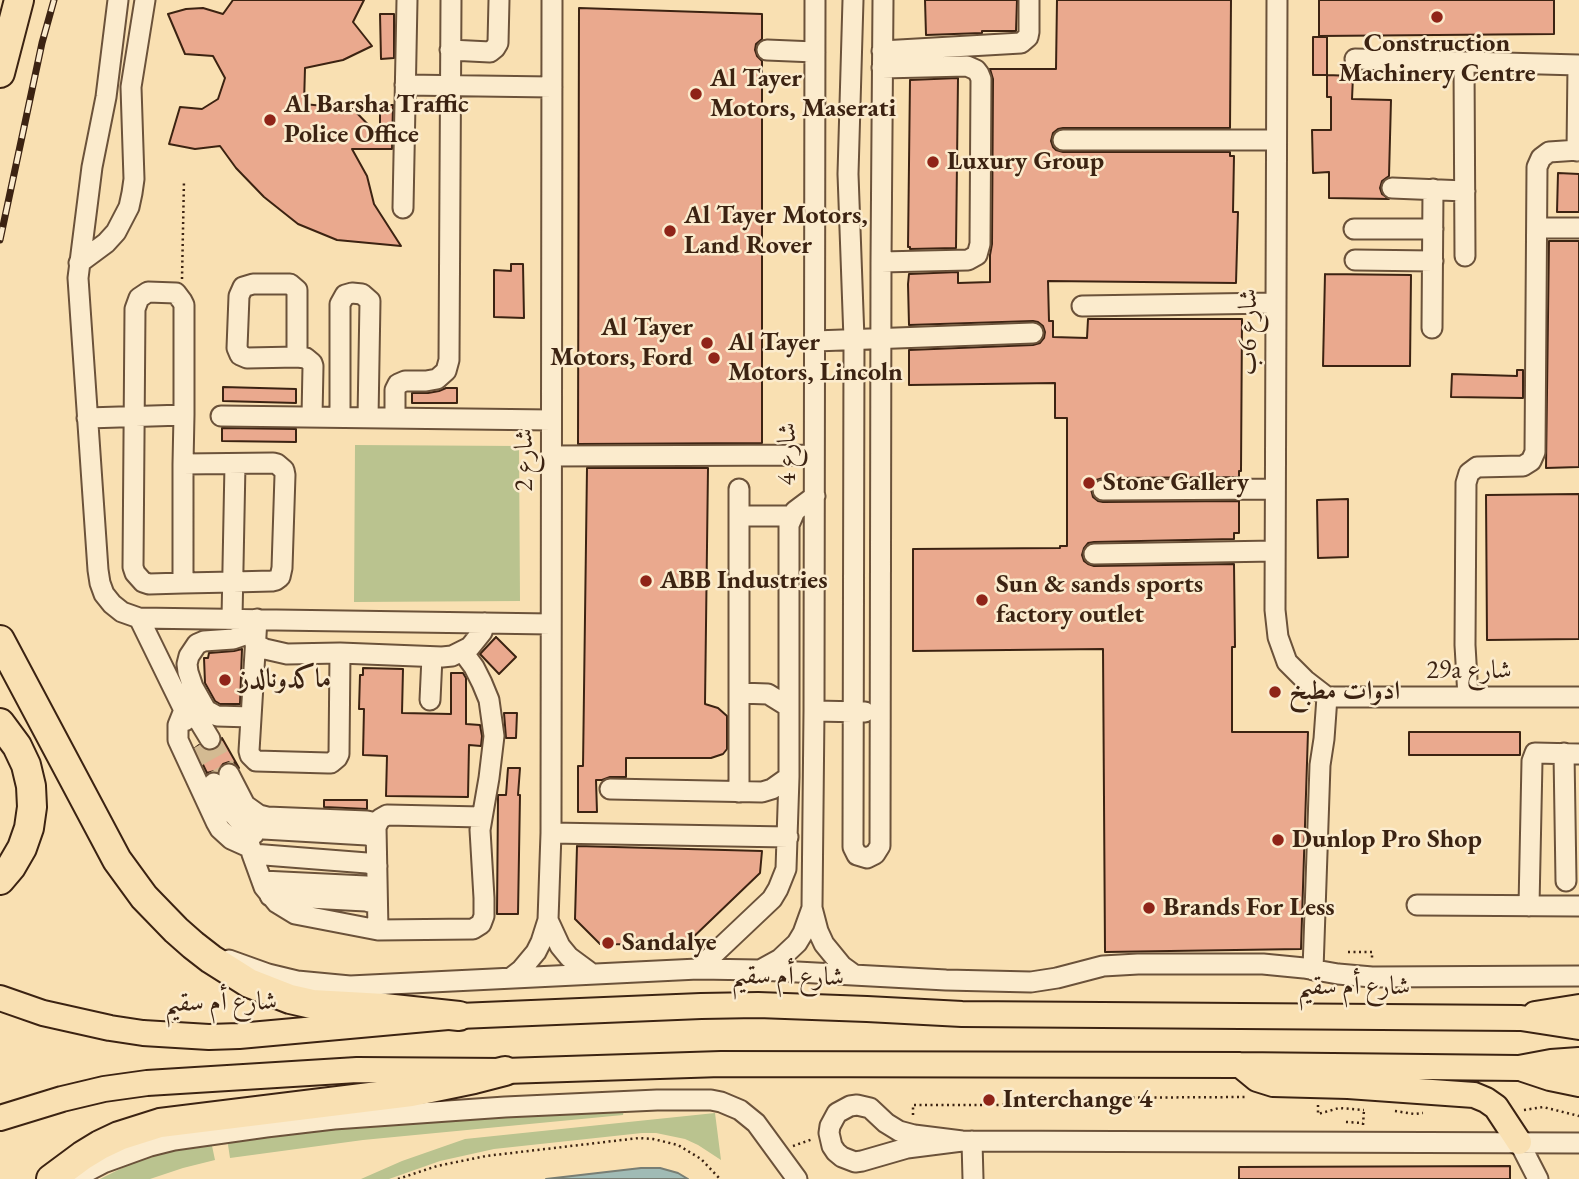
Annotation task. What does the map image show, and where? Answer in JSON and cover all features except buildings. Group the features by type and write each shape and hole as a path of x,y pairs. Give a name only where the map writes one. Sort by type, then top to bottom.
{"highway":[{"path":"0,73 19,0"},
{"path":"0,640 117,860 159,915 184,937 211,959 249,983 290,999 312,1004 458,1016"},
{"path":"0,723 17,746 26,765 32,807 22,848 0,880"},
{"path":"51,1179 100,1145 160,1123 411,1092 505,1071"}],"main road":[{"name":"شارع أم سقيم","path":"0,998 43,1013 110,1028 198,1037 239,1036 458,1016 592,1009 758,1006 962,1014 1521,1018 1579,1027"},
{"path":"1521,1018 1579,1007"},
{"path":"0,1118 62,1098 147,1083 358,1070 505,1071 722,1064 1518,1068 1579,1060"},
{"path":"1239,1065 1257,1079 1273,1084 1364,1099 1474,1095 1496,1107 1520,1142"},
{"path":"1518,1068 1549,1078 1579,1083"}],"street":[{"path":"118,0 106,97 92,167 79,263 78,293 100,583 104,594 121,612 139,618 232,618 256,632 276,652 287,654 452,656 463,652 477,640 485,623"},
{"path":"79,263 116,232 131,200 134,179 131,87 145,0"},
{"path":"403,208 407,0"},
{"path":"395,418 395,390 398,384 437,379 448,365 451,0"},
{"path":"450,50 489,51 495,48 498,43 499,0"},
{"name":"شارع 2","path":"512,977 536,952 548,920 551,832 552,0"},
{"name":"شارع 4","path":"815,0 812,908 824,944 842,966 853,974"},
{"path":"853,0 848,174 854,339 853,847 858,855 867,858 875,854 880,846 883,0"},
{"path":"882,60 1021,43 1028,37 1029,32 1029,0"},
{"name":"شارع 6ب","path":"1277,0 1276,623 1287,662 1295,672 1327,696"},
{"path":"767,50 814,52"},
{"path":"1355,59 1579,65 1578,150 1549,152 1537,167 1535,452 1531,461 1523,466 1477,467 1469,473 1466,482 1465,645 1468,697"},
{"path":"881,262 968,260 977,255 980,248 981,79 976,70 967,66 882,60"},
{"path":"1464,62 1465,256"},
{"path":"405,85 552,87"},
{"path":"1063,140 1276,140"},
{"path":"1392,188 1465,191"},
{"path":"1432,328 1433,189"},
{"path":"1537,228 1579,228"},
{"path":"1354,229 1433,229"},
{"path":"1355,260 1433,261"},
{"path":"297,357 298,295 294,287 286,284 248,284 243,287 239,296 237,348 240,355 247,358 297,357 310,360 313,366 312,417"},
{"path":"183,464 277,464 284,470 280,577 272,582 149,584 135,573 136,303 148,292 176,293 184,305 183,464 184,583"},
{"path":"341,417 340,304 345,295 362,293 370,301 368,418"},
{"path":"1082,306 1275,303"},
{"path":"814,341 1033,333"},
{"path":"87,418 184,415"},
{"path":"220,416 551,420"},
{"path":"551,456 814,455"},
{"path":"232,618 235,464"},
{"path":"739,489 739,792"},
{"path":"1102,490 1275,489"},
{"path":"698,969 764,907 778,889 786,869 789,777 789,525 795,511 815,496"},
{"path":"740,516 792,516"},
{"path":"1094,555 1275,551"},
{"path":"139,618 184,710 187,729 202,743"},
{"path":"251,717 217,716 206,710 188,672 189,656 197,644 233,639 256,632 485,623 551,624"},
{"path":"256,632 249,751 256,761 335,761 339,754 340,653"},
{"path":"184,710 178,725 178,740 216,822 258,869 286,910 377,930 473,929 483,920 480,845 494,736 489,700 474,667 463,652"},
{"path":"430,700 432,657"},
{"path":"740,693 768,694 789,707"},
{"path":"1313,970 1320,765 1327,696"},
{"name":"29a شارع","path":"1327,696 1579,697"},
{"path":"814,711 880,712"},
{"path":"1529,906 1532,761 1535,753 1572,754 1566,881"},
{"path":"610,789 767,791 789,777"},
{"path":"258,869 366,886 377,863 367,821 259,815 245,806 221,779 225,804 246,828 259,836 278,843 367,846 377,863"},
{"path":"377,930 377,863 383,816 482,817"},
{"path":"551,832 788,828 813,819"},
{"path":"246,828 258,869"},
{"path":"258,869 377,863"},
{"path":"1417,905 1579,906"},
{"name":"شارع 4","path":"760,970 797,943 812,908"},
{"name":"شارع 2","path":"548,920 564,951 592,974"},
{"path":"184,937 239,964 297,981 350,986 698,969 1031,982 1121,964 1244,963 1372,977 1579,976"},
{"path":"73,1179 103,1163 150,1146 266,1127 346,1118 555,1103 657,1100 711,1100 740,1110 756,1123 797,1179"},
{"path":"967,1141 906,1133 892,1127 870,1108 856,1105 837,1113 830,1126 832,1146 842,1157 862,1161 907,1148 967,1141 1363,1132 1579,1143"},
{"path":"967,1141 973,1179"},
{"path":"1520,1142 1538,1179"},
{"path":"857,1179 882,1160 907,1148"}],"path":[{"path":"176,293 182,284 184,180"},
{"path":"1348,952 1372,952 1372,962"},
{"path":"913,1125 913,1105 1063,1105 1063,1098 1251,1097"},
{"path":"1318,1097 1318,1114 1364,1099 1363,1132 1346,1122"},
{"path":"1504,1117 1542,1107 1579,1116"},
{"path":"792,1146 821,1136"},
{"path":"398,1179 437,1166 486,1156 639,1138 678,1145 701,1159 720,1179"}],"green space":[{"path":"355,445 519,446 520,601 354,602"},
{"path":"624,1109 623,1115 363,1140 230,1158 227,1138 295,1129"},
{"path":"715,1113 721,1160 685,1139 642,1133 494,1149 440,1161 389,1179 361,1179 465,1139"},
{"path":"211,1141 215,1160 150,1179 100,1179 165,1150"}],"water":[{"path":"660,1168 688,1179 546,1179"}],"tunnel":[{"path":"210,739 229,774"},
{"path":"194,748 214,783"}],"railway":[{"path":"0,240 42,43 54,0"}],"place":[{"name":"Construction Machinery Centre","path":"1437,17"},
{"name":"Al Tayer Motors, Maserati","path":"696,94"},
{"name":"Al Barsha Traffic Police Office","path":"270,120"},
{"name":"Luxury Group","path":"933,162"},
{"name":"Al Tayer Motors, Land Rover","path":"670,231"},
{"name":"Al Tayer Motors, Ford","path":"707,343"},
{"name":"Al Tayer Motors, Lincoln","path":"714,358"},
{"name":"Stone Gallery","path":"1089,483"},
{"name":"ABB Industries","path":"646,581"},
{"name":"Sun & sands sports factory outlet","path":"982,600"},
{"name":"ماكدونالدز","path":"225,680"},
{"name":"ادوات مطبخ","path":"1275,692"},
{"name":"Dunlop Pro Shop","path":"1278,840"},
{"name":"Brands For Less","path":"1149,908"},
{"name":"Sandalye","path":"608,943"},
{"name":"Interchange 4","path":"989,1100"}]}
